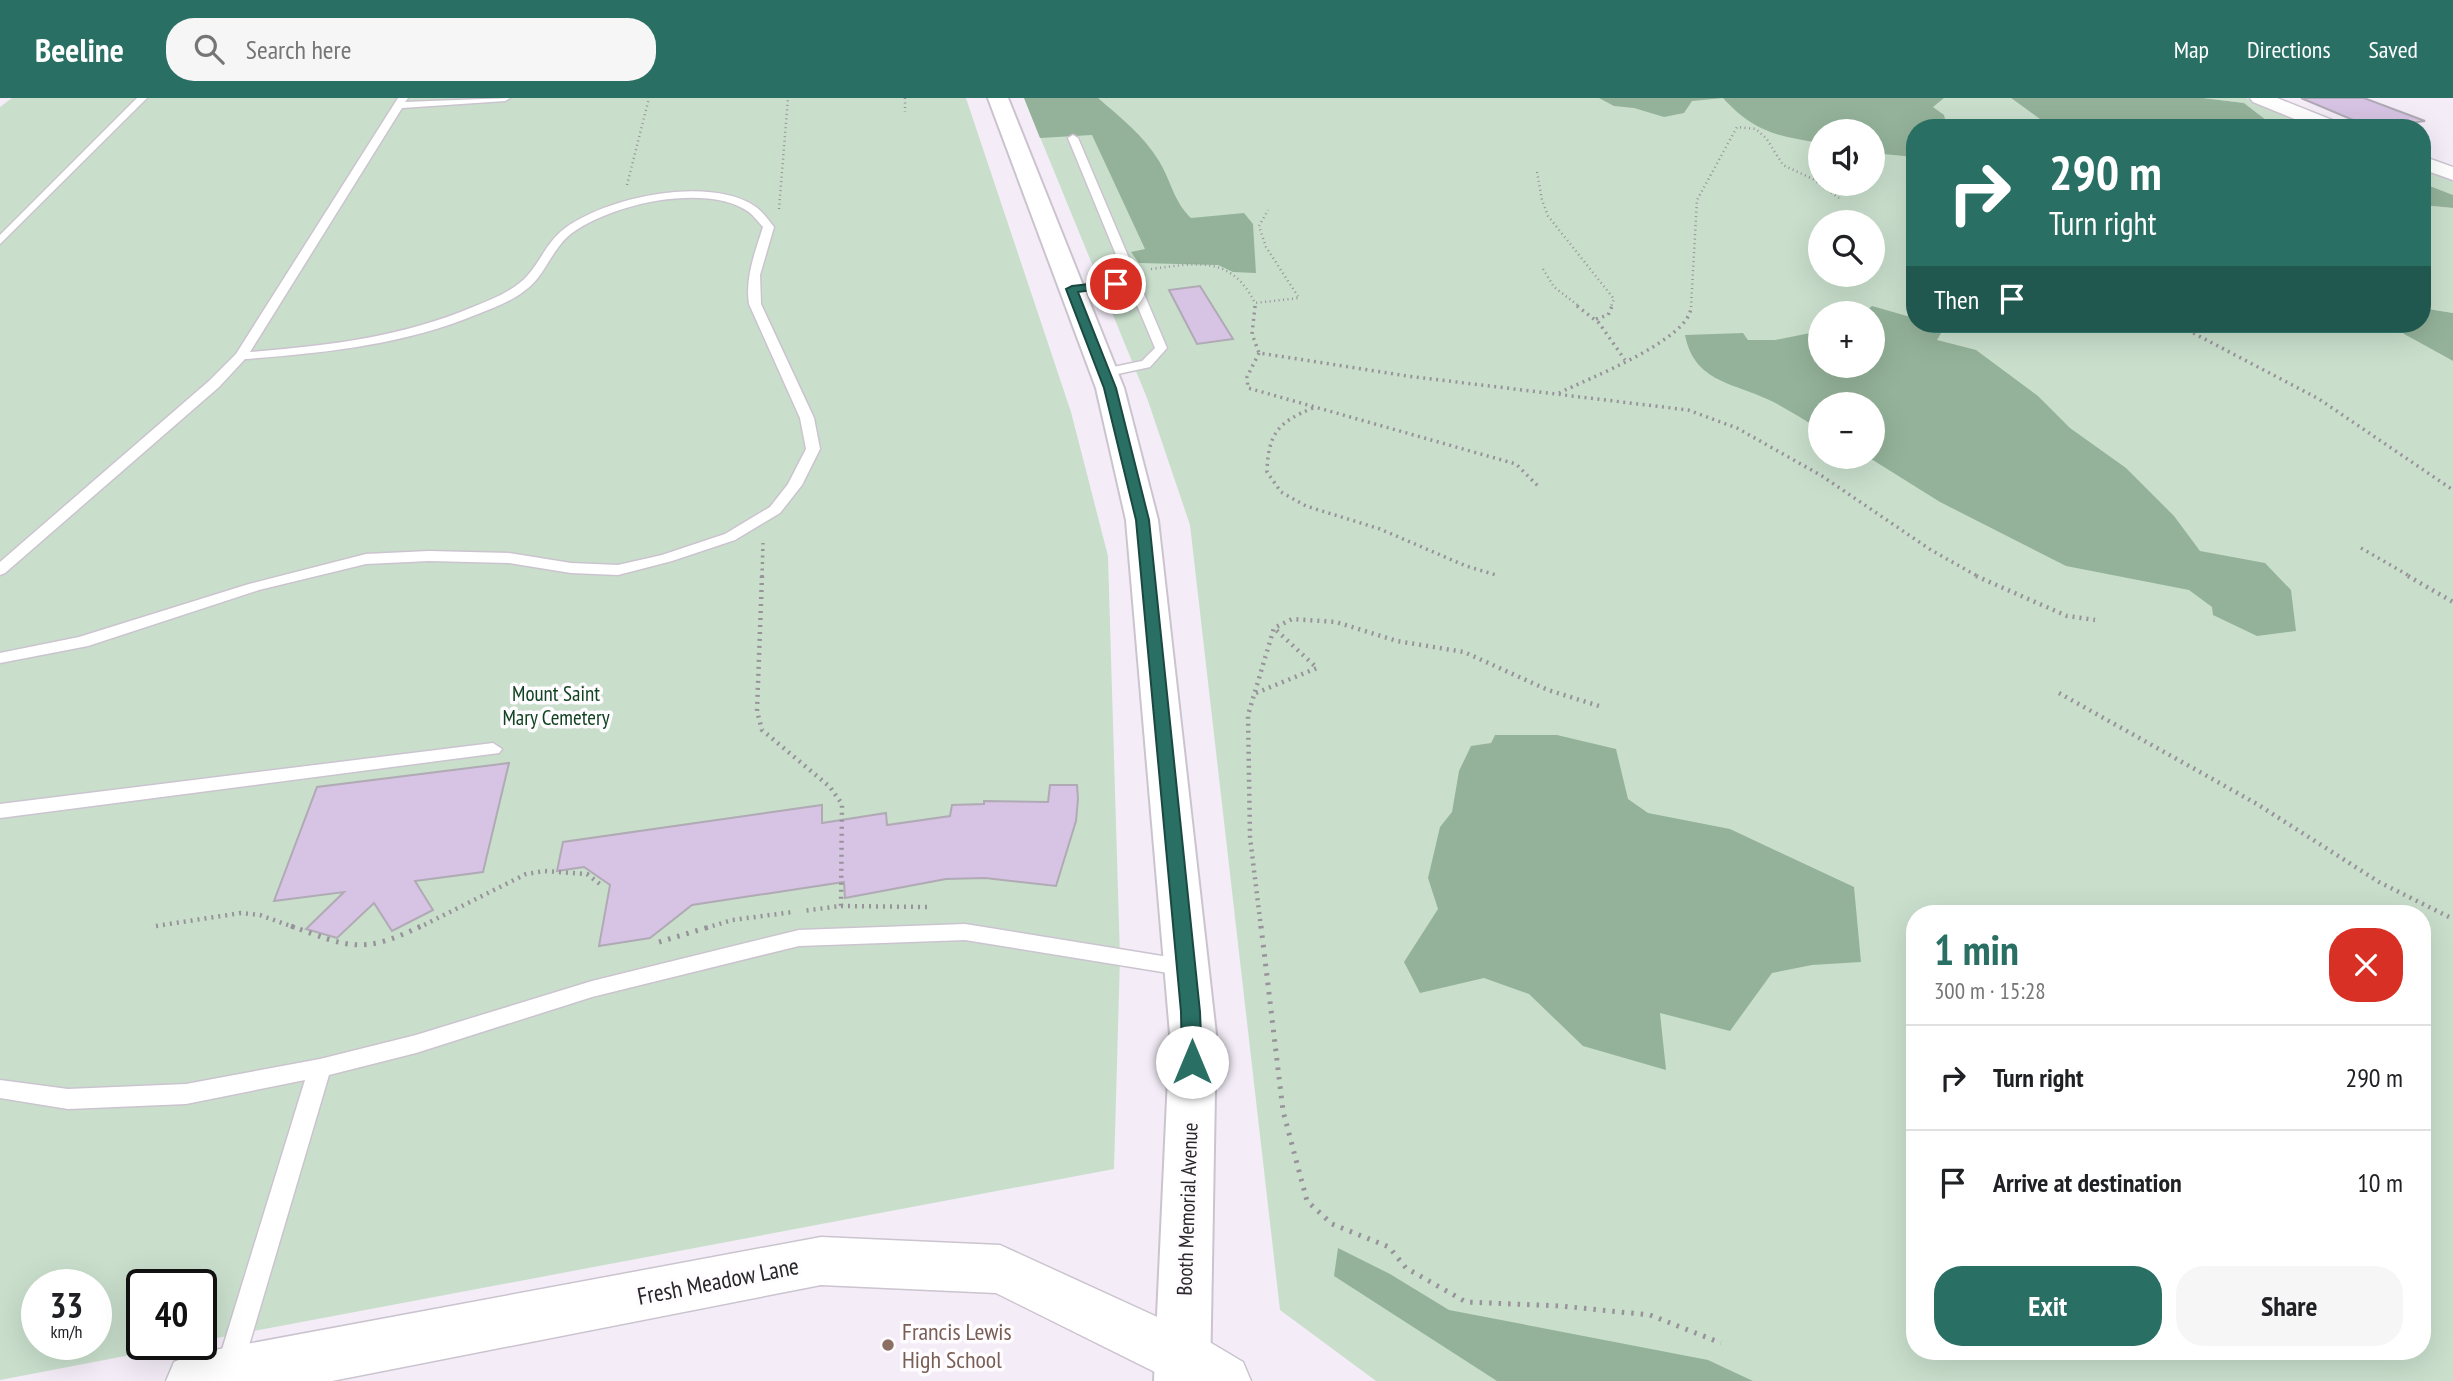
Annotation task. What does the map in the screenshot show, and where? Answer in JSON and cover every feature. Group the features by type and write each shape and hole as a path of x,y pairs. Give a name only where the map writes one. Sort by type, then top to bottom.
{"street":[{"name":"Booth Memorial Avenue","path":"998,98 1104,373 1142,520 1193,1034 1196,1372"},
{"path":"2260,98 2312,119"},
{"path":"2431,165 2453,174"},
{"name":"Fresh Meadow Lane","path":"210,1378 821,1261 1000,1269 1121,1329 1196,1372"}],"lane":[{"path":"0,241 142,98"},
{"path":"0,570 214,384 241,356 401,102 505,98"},
{"path":"1073,138 1161,348 1146,365 1104,373"},
{"path":"0,658 82,642 254,587 366,559 429,556 509,558 571,568 618,570 667,558 730,537 775,510 795,485 813,449 807,418 755,304 752,291 754,272 769,227 763,218 745,203 716,196 669,197 622,206 590,216 566,232 525,285 475,312 436,327 397,338 347,346 241,356"},
{"path":"1072,289 1131,277"},
{"path":"0,811 493,750"},
{"path":"1,1090 68,1099 186,1094 320,1068 416,1044 592,989 799,937 965,932 1187,968"},
{"path":"210,1378 320,1068"}],"path":[{"path":"622,206 649,98"},
{"path":"763,218 779,211 788,98"},
{"path":"905,98 905,112"},
{"path":"1558,394 1678,331 1691,311 1690,276 1697,200 1737,127 1759,130 1768,139 1782,164 1811,178 1839,198"},
{"path":"1537,172 1543,203 1554,224 1614,299 1608,315 1596,319"},
{"path":"1255,303 1299,298 1266,247 1259,226 1268,210"},
{"path":"1131,277 1195,264 1218,265 1233,272 1252,292 1255,303 1252,334 1259,353 1247,377 1248,388 1516,464 1540,488"},
{"path":"1543,269 1548,281 1568,302 1596,319 1625,360"},
{"path":"2193,333 2319,398 2453,490"},
{"path":"1259,353 1407,376 1688,410 1737,428 1822,476 1931,550 1983,580 2067,616 2095,620"},
{"path":"1314,407 1281,424 1270,437 1267,472 1282,493 1317,511 1377,528 1435,550 1471,568 1496,575"},
{"path":"659,942 732,920 841,906 842,804 830,787 762,730 757,711 763,517"},
{"path":"2361,548 2453,602"},
{"path":"1599,706 1548,690 1464,652 1397,641 1336,622 1292,619 1275,628 1248,715 1250,837 1283,1111 1307,1201 1332,1224 1389,1247 1406,1268 1466,1303 1561,1306 1650,1315 1721,1343"},
{"path":"1256,694 1317,668 1284,640 1275,628"},
{"path":"2059,693 2257,804 2379,882 2425,905"},
{"path":"156,926 241,913 260,915 347,946 369,945 396,939 526,874 545,871 587,874 601,885"},
{"path":"2431,908 2453,919"}],"green space":[{"name":"Mount Saint Mary Cemetery","path":"12,98 966,98 1071,412 1108,556 1120,958 1114,1169 217,1338 217,1269 126,1269 126,1356 112,1359 112,1269 21,1269 21,1360 104,1360 0,1380 0,107"},
{"path":"1024,98 2011,98 2040,119 1906,119 1906,333 2403,333 2453,361 2453,1381 1376,1381 1280,1310 1190,525 1147,398"},
{"path":"1024,98 1098,98 1131,127 1153,152 1185,212 1191,218 1244,213 1253,224 1256,273 1233,272 1218,265 1139,263 1131,252 1145,249 1092,135 1040,138"},
{"path":"1599,98 1723,98 1692,101 1684,113 1664,117 1634,108 1614,106"},
{"path":"1723,98 1944,98 1933,107 1944,115 1945,119 1906,119 1906,156 1885,154 1885,119 1808,119 1808,141 1767,131 1745,118"},
{"path":"2011,98 2203,98 2244,103 2265,119 2040,119"},
{"path":"2203,98 2246,98 2298,119 2265,119 2244,103"},
{"path":"2431,171 2453,180 2453,195 2431,186"},
{"path":"2431,186 2453,195 2453,208 2431,206"},
{"path":"2431,206 2453,208 2453,313 2431,309"},
{"path":"2431,309 2453,313 2453,361 2404,334 2431,333"},
{"path":"1885,310 1906,316 1906,333 1941,333 1937,340 1976,350 2038,396 2070,428 2126,468 2174,516 2200,551 2265,563 2291,590 2296,631 2257,636 2213,615 2212,607 2189,590 2066,566 1940,502 1885,468 1885,392 1808,392 1808,422 1774,402 1705,371 1696,362 1685,335 1743,333 1748,340 1775,340 1808,333 1808,378 1885,378"},
{"path":"1495,735 1557,735 1616,749 1628,799 1648,813 1730,829 1854,887 1861,962 1812,965 1772,973 1730,1031 1660,1013 1666,1070 1583,1046 1529,994 1484,978 1420,993 1404,962 1438,909 1428,878 1440,827 1452,812 1459,771 1471,746 1491,743"},
{"path":"1338,1248 1390,1274 1449,1310 1708,1360 1753,1381 1497,1381 1334,1276"}],"building":[{"path":"2301,98 2364,98 2420,119 2351,119"},
{"path":"1200,286 1233,339 1197,344 1169,290"},
{"path":"509,763 483,872 415,881 433,910 392,931 374,903 337,938 306,929 344,892 274,901 317,787"},
{"path":"1050,785 1077,785 1078,799 1076,821 1056,886 985,878 946,879 845,898 844,882 692,905 650,938 599,946 610,885 584,867 557,871 563,842 822,805 822,823 886,813 887,825 950,816 952,805 984,804 984,801 1048,802"}],"place":[{"name":"Francis Lewis High School","path":"888,1345"}],"route":[{"path":"1116,284 1072,289 1110,388 1142,520 1191,1012 1192,1062"}]}
